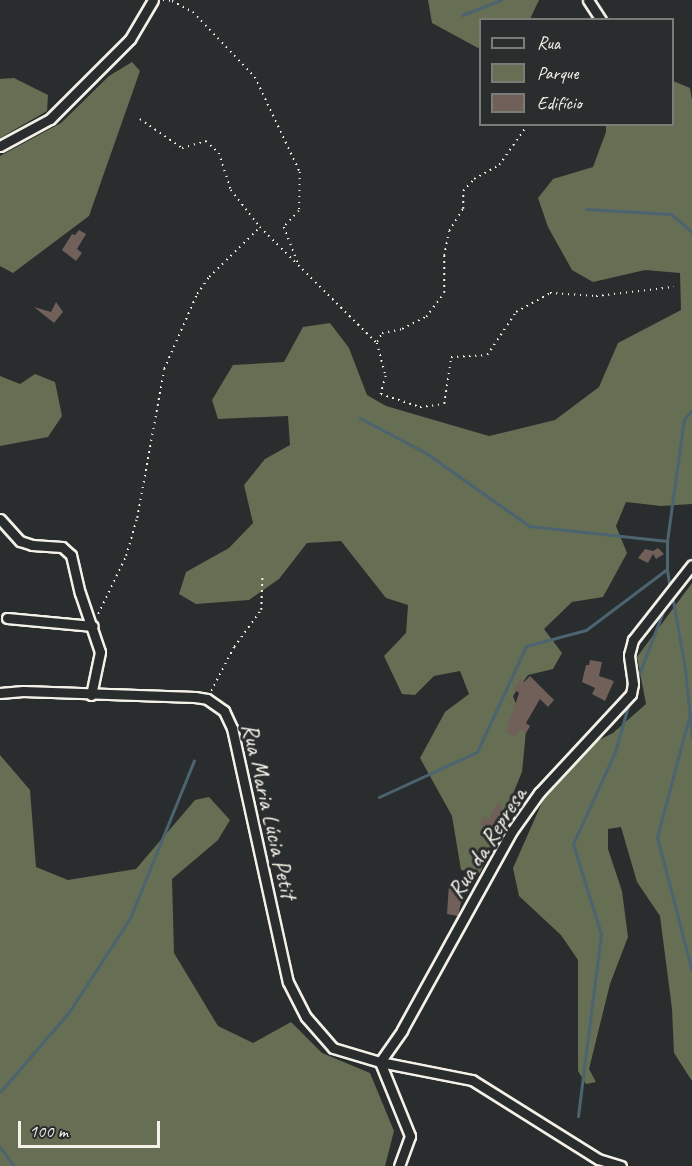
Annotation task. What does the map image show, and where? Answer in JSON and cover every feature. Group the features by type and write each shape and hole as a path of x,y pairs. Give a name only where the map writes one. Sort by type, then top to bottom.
{"street":[{"path":"0,146 50,118 130,39 153,0"},
{"path":"588,0 600,18"},
{"path":"0,519 20,541 32,545 62,547 71,555 80,593 100,652 91,695"},
{"name":"Rua da Represa","path":"380,1062 402,1030 512,831 539,793 631,694 633,684 629,655 633,640 692,565"},
{"path":"7,618 93,626"},
{"path":"0,693 207,699"},
{"name":"Rua Maria Lúcia Petit","path":"207,699 224,711 232,728 288,982 306,1017 333,1048 380,1062 472,1080 598,1159 621,1166"},
{"path":"380,1062 410,1136 399,1166"}],"path":[{"path":"162,0 172,1 193,12 255,77 300,172 299,211 284,227 299,266"},
{"path":"140,119 182,148 206,141 219,153 231,190 260,228 377,343 386,376 381,393 420,407 444,404 451,357 487,355 516,312 550,293 596,296 673,287"},
{"path":"377,343 382,333 402,329 426,317 444,293 444,256 449,231 463,209 463,191 474,179 499,165 527,126"},
{"path":"93,626 126,556 137,518 164,369 197,294 209,277 260,228"},
{"path":"207,699 234,647 261,610 262,574"}],"green space":[{"path":"428,0 539,0 530,18 479,18 478,48 432,23"},
{"path":"132,62 140,71 89,216 13,273 0,266 0,156 61,123 109,76"},
{"path":"14,78 48,95 47,111 0,138 0,79"},
{"path":"674,81 690,88 692,100 692,504 661,506 626,502 616,526 627,553 603,597 572,602 544,629 562,653 553,669 528,675 513,696 526,731 522,772 480,873 461,870 452,816 420,758 445,712 469,694 460,671 434,676 415,695 402,694 384,656 406,633 408,605 386,598 341,541 307,543 279,579 249,600 196,604 179,594 186,572 229,548 253,523 244,485 265,459 290,445 288,416 218,419 212,400 233,365 284,362 303,327 330,323 349,348 367,395 386,406 489,436 555,420 599,387 618,343 681,310 680,273 645,270 593,282 572,270 548,227 538,198 553,179 593,167 606,132 606,126 674,126"},
{"path":"35,374 55,382 62,416 48,437 0,446 0,376 20,384"},
{"path":"692,583 692,1081 674,1053 672,1009 660,916 637,882 621,827 608,829 608,849 622,891 628,937 610,984 589,1069 596,1082 586,1084 578,1071 578,960 561,935 519,896 513,868 548,789 579,750 613,733 646,704 637,657"},
{"path":"0,755 30,790 36,867 68,880 136,869 195,800 209,797 230,820 218,840 172,879 174,953 218,1026 253,1043 291,1022 322,1053 370,1073 394,1131 385,1166 0,1166"}],"building":[{"path":"79,230 86,234 77,249 82,253 76,261 62,250 72,234 75,235"},
{"path":"56,302 63,312 54,323 34,307 51,312"},
{"path":"658,548 664,554 656,559 653,554 648,563 638,558 645,549 653,551"},
{"path":"590,660 602,662 599,676 614,681 605,701 592,694 595,688 582,682 586,665 589,665"},
{"path":"530,676 554,700 548,707 540,699 526,723 530,726 526,733 520,729 516,737 506,732 519,693 514,689 521,679 524,682"},
{"path":"497,803 502,805 493,830 480,825 483,816 489,819"},
{"path":"449,884 464,888 458,916 447,914"}],"waterway":[{"path":"462,15 501,0"},
{"path":"586,209 671,214 692,232"},
{"path":"670,589 667,541 684,419 692,410"},
{"path":"360,418 426,453 529,526 667,541"},
{"path":"379,797 477,752 526,646 586,630 667,569"},
{"path":"672,595 685,669 692,739"},
{"path":"636,682 666,604"},
{"path":"578,1116 601,934 573,844 615,752 630,699"},
{"path":"689,717 657,837 692,971"},
{"path":"0,1092 69,1012 130,918 194,760"},
{"path":"0,1147 14,1166"}]}
